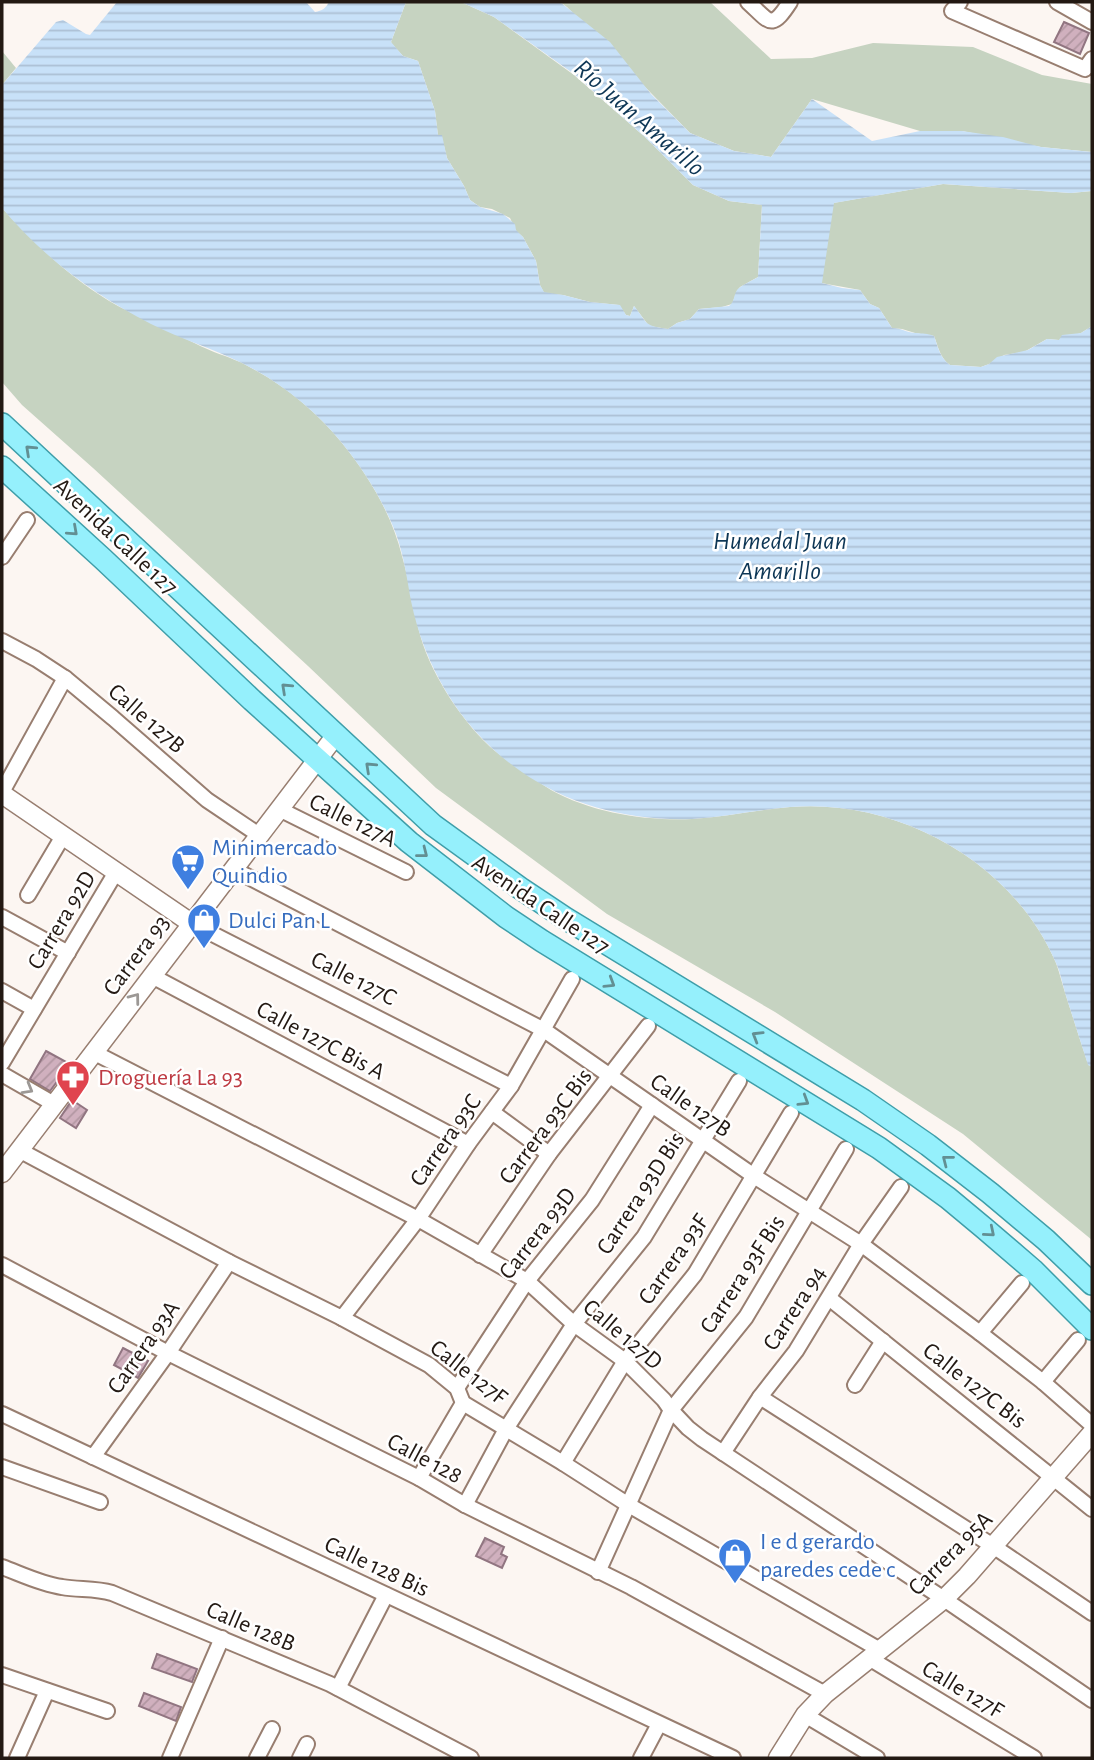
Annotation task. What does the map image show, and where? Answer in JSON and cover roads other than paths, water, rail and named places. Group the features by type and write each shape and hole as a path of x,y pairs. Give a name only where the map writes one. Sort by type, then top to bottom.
{"main road":[{"name":"Avenida Calle 127","path":"2,424 433,825 574,924 906,1129 990,1193 1046,1240 1092,1284"},
{"name":"Avenida Calle 127","path":"2,467 317,760 410,842 506,917 794,1095 948,1198 1027,1265 1085,1334"}],"street":[{"path":"748,2 768,20 774,21 779,19 790,2"},
{"path":"1057,2 1092,22"},
{"path":"956,6 1088,64"},
{"path":"2,557 27,520"},
{"name":"Calle 127B","path":"2,640 65,678 207,800 259,835"},
{"path":"2,793 65,678"},
{"name":"Carrera 93","path":"2,1173 336,735"},
{"name":"Calle 127C","path":"2,793 191,923 511,1086"},
{"name":"Calle 127A","path":"279,809 406,872"},
{"path":"28,895 63,836"},
{"name":"Calle 127B","path":"233,869 544,1030 754,1176 861,1244 1043,1382 1092,1425"},
{"name":"Carrera 92D","path":"2,1063 116,872"},
{"path":"2,917 68,953"},
{"name":"Calle 127C Bis A","path":"152,976 468,1144"},
{"name":"Carrera 93C","path":"342,1318 418,1219 511,1086 572,979"},
{"path":"2,991 34,1009"},
{"name":"Carrera 93C Bis","path":"480,1255 549,1154 648,1026"},
{"name":"Calle 127D","path":"93,1052 418,1219 527,1281 574,1324 625,1361 688,1428 1092,1700"},
{"path":"2,1074 54,1104"},
{"name":"Carrera 93D Bis","path":"465,1505 506,1429 574,1324 644,1237 739,1081"},
{"name":"Carrera 93D","path":"457,1388 527,1281 592,1200 652,1105"},
{"path":"492,1112 549,1154"},
{"name":"Carrera 93F","path":"563,1462 625,1361 695,1274 791,1113"},
{"name":"Carrera 93F Bis","path":"598,1572 671,1410 746,1317 846,1149"},
{"name":"Calle 127F","path":"19,1150 429,1365 457,1388 463,1403 875,1654 1034,1758"},
{"name":"Carrera 94","path":"723,1453 760,1397 796,1352 861,1244 901,1187"},
{"name":"Carrera 93A","path":"93,1457 229,1262"},
{"name":"Calle 128","path":"2,1265 168,1353 631,1587 825,1694"},
{"path":"980,1333 1022,1283"},
{"name":"Calle 127C Bis","path":"829,1298 1092,1509"},
{"path":"1043,1382 1085,1334"},
{"path":"855,1385 883,1341"},
{"path":"760,1397 993,1546 1092,1613"},
{"path":"419,1478 463,1403"},
{"name":"Calle 128 Bis","path":"2,1414 733,1758"},
{"name":"Carrera 95A","path":"778,1758 805,1715 825,1694 944,1599 968,1576 1092,1433"},
{"path":"2,1467 100,1502"},
{"name":"Calle 128B","path":"2,1567 50,1585 99,1589 113,1593 338,1688 471,1758"},
{"path":"338,1688 386,1595"},
{"path":"170,1758 222,1638"},
{"path":"2,1675 107,1711"},
{"path":"17,1758 47,1691"},
{"path":"805,1715 877,1758"},
{"path":"641,1758 659,1724"},
{"path":"257,1758 272,1729"},
{"path":"300,1758 307,1744"}],"water":[{"name":"Humedal Juan Amarillo","path":"117,2 306,2 315,12 324,9 329,2 406,2 391,42 403,56 418,61 435,111 438,135 442,135 447,158 470,200 480,207 503,214 515,224 536,261 540,285 544,292 590,302 620,305 626,315 630,316 634,306 647,323 668,329 690,319 699,309 729,306 739,288 758,277 762,205 729,201 693,185 646,138 574,74 494,17 461,2 560,2 610,42 651,94 690,133 734,151 771,157 812,99 872,141 920,131 962,131 1003,137 1041,147 1092,152 1092,191 1071,193 943,184 834,203 822,283 860,290 870,304 879,308 892,328 934,336 942,356 950,365 981,367 997,357 1028,350 1047,339 1059,340 1062,335 1081,333 1092,326 1092,1067 1088,1065 1058,967 1037,927 1011,895 981,867 947,844 910,826 871,813 831,807 790,807 692,819 646,817 601,809 538,783 480,736 449,696 426,650 417,626 399,542 386,510 358,464 332,431 296,398 270,379 231,358 151,324 109,301 52,259 2,208 2,85 56,22 63,20 90,35"}],"place":[{"name":"Minimercado Quindio","path":"188,891"},
{"name":"Dulci Pan L","path":"204,950"},
{"name":"Droguería La 93","path":"73,1107"},
{"name":"I e d gerardo paredes cede c","path":"735,1585"}],"water label":[{"name":"Río Juan Amarillo","path":"640,117"}]}
